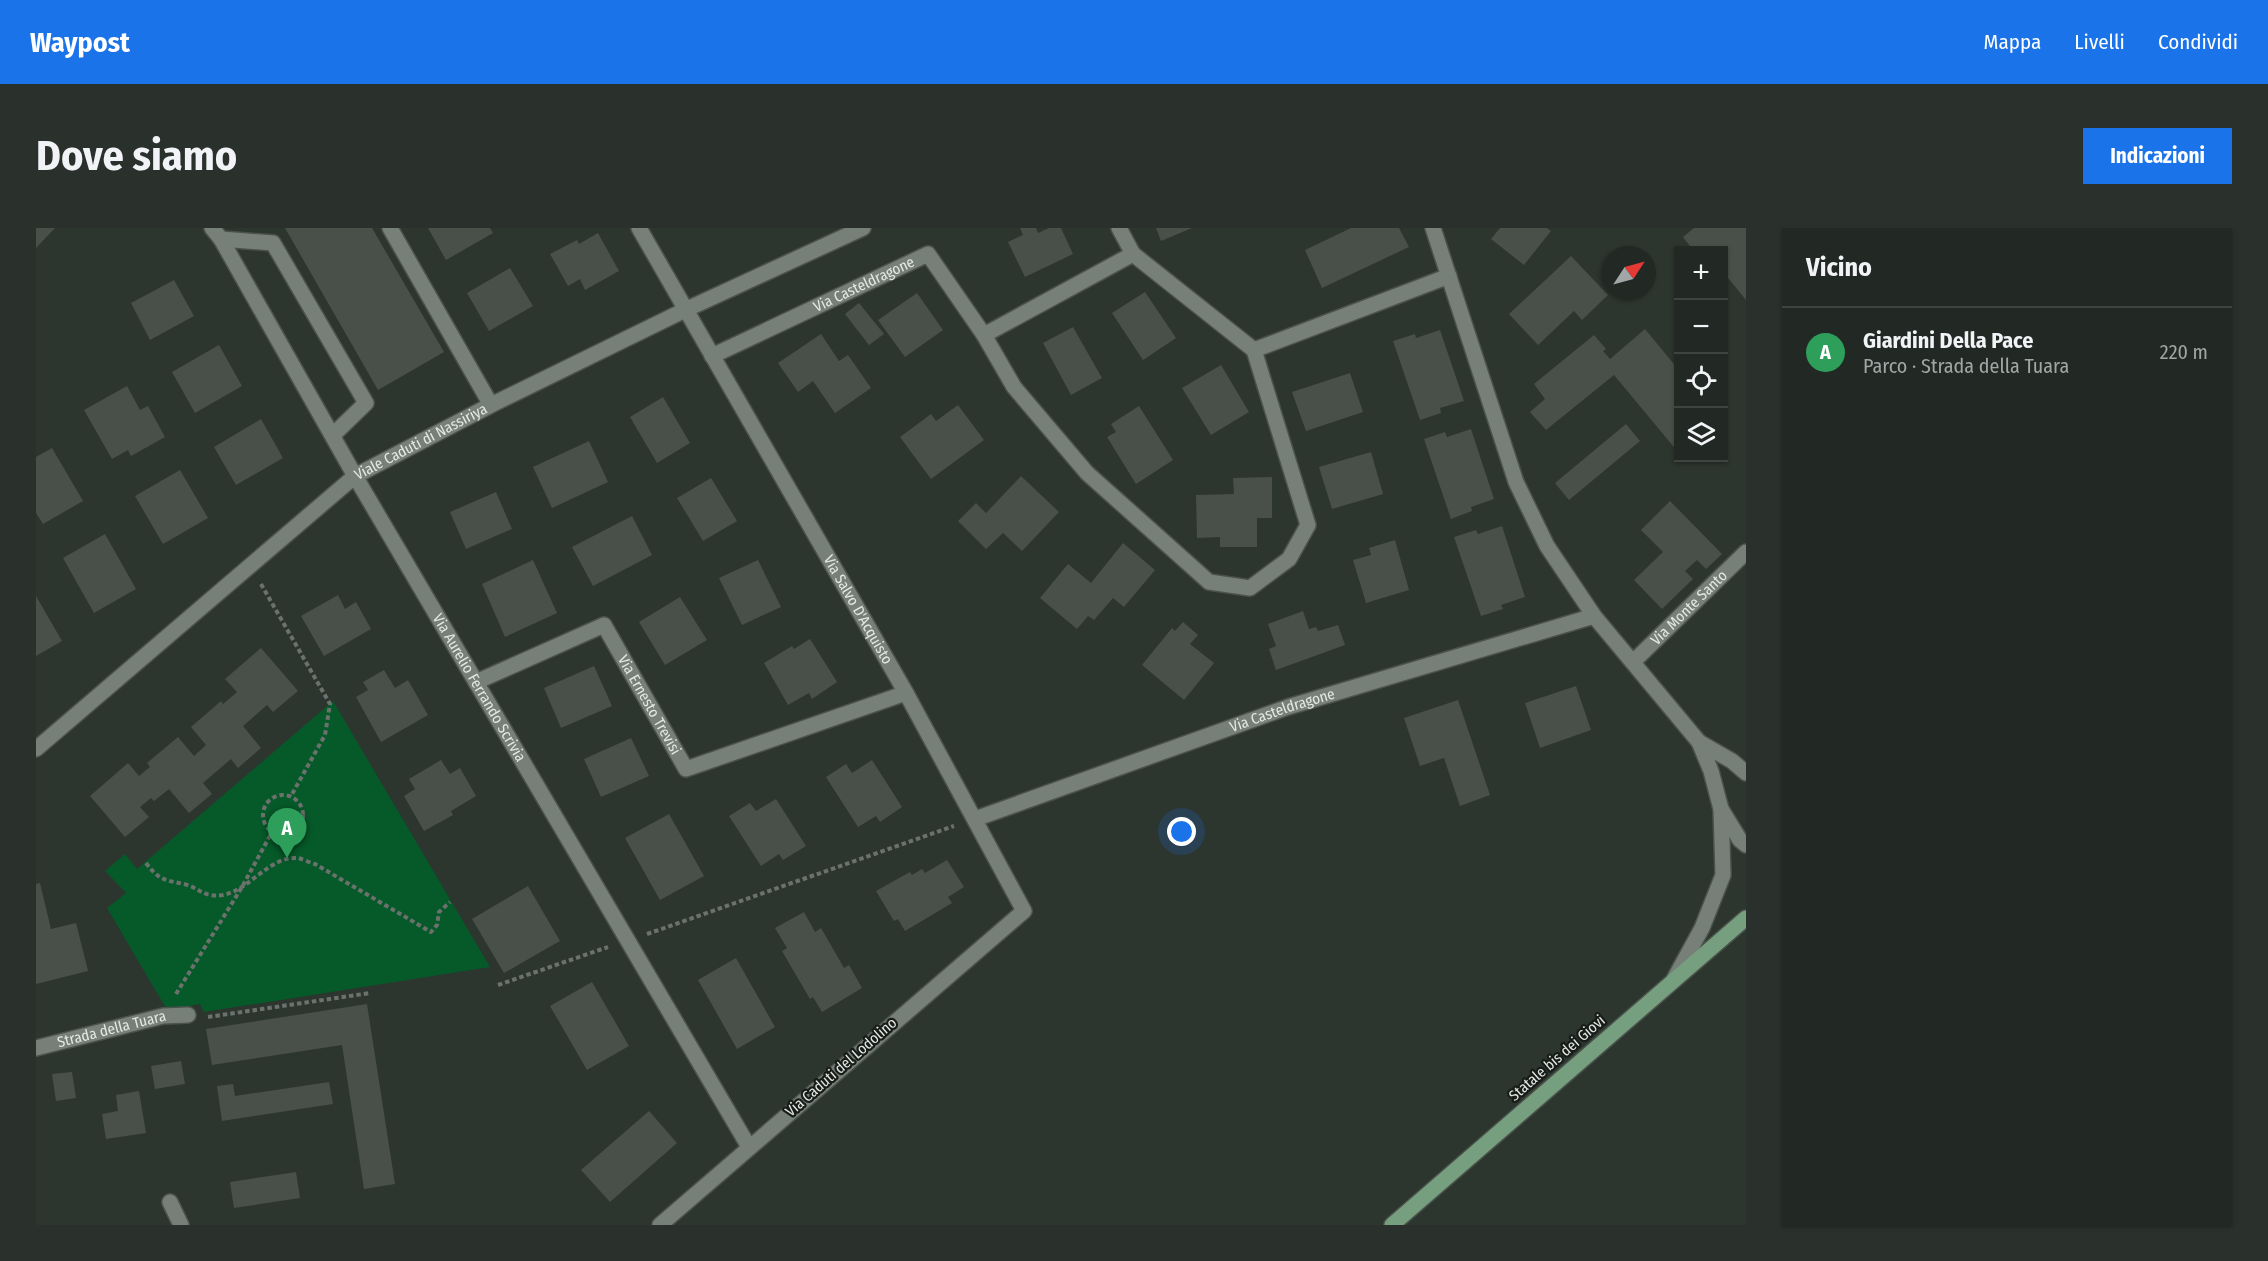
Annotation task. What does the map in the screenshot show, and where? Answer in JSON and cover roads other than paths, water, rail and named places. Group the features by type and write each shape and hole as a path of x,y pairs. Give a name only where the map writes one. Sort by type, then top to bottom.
{"main road":[{"name":"Statale bis dei Giovi","path":"1392,1225 1746,918"}],"street":[{"path":"390,228 491,405"},
{"name":"Via Salvo D'Acquisto","path":"639,228 906,693 1024,910"},
{"name":"Viale Caduti di Nassiriya","path":"36,748 355,476 491,405 685,310 863,228"},
{"path":"1119,228 1133,255 1254,350 1449,276"},
{"path":"1433,228 1516,482 1547,546 1594,616 1699,742 1711,771 1721,809 1723,875 1702,928 1671,984"},
{"path":"217,234 273,243 360,393 366,404 333,435"},
{"name":"Via Aurelio Ferrando Scrivia","path":"217,234 355,476 749,1147"},
{"name":"Via Casteldragone","path":"712,356 928,254 984,335 1014,387 1086,473 1209,582 1250,588 1289,559 1308,525 1254,350"},
{"path":"984,335 1133,255"},
{"name":"Via Monte Santo","path":"1633,662 1746,552"},
{"name":"Via Casteldragone","path":"975,819 1288,707 1594,616"},
{"name":"Via Ernesto Trevisi","path":"476,682 604,625 686,769 906,693"},
{"path":"1699,742 1732,761 1746,773"},
{"path":"1721,809 1740,840 1746,845"},
{"name":"Via Caduti del Lodolino","path":"660,1225 1024,910"},
{"name":"Strada della Tuara","path":"36,1048 163,1016 188,1015"},
{"path":"170,1202 181,1225"}],"place":[{"name":"Giardini Della Pace","path":"287,858"}]}
